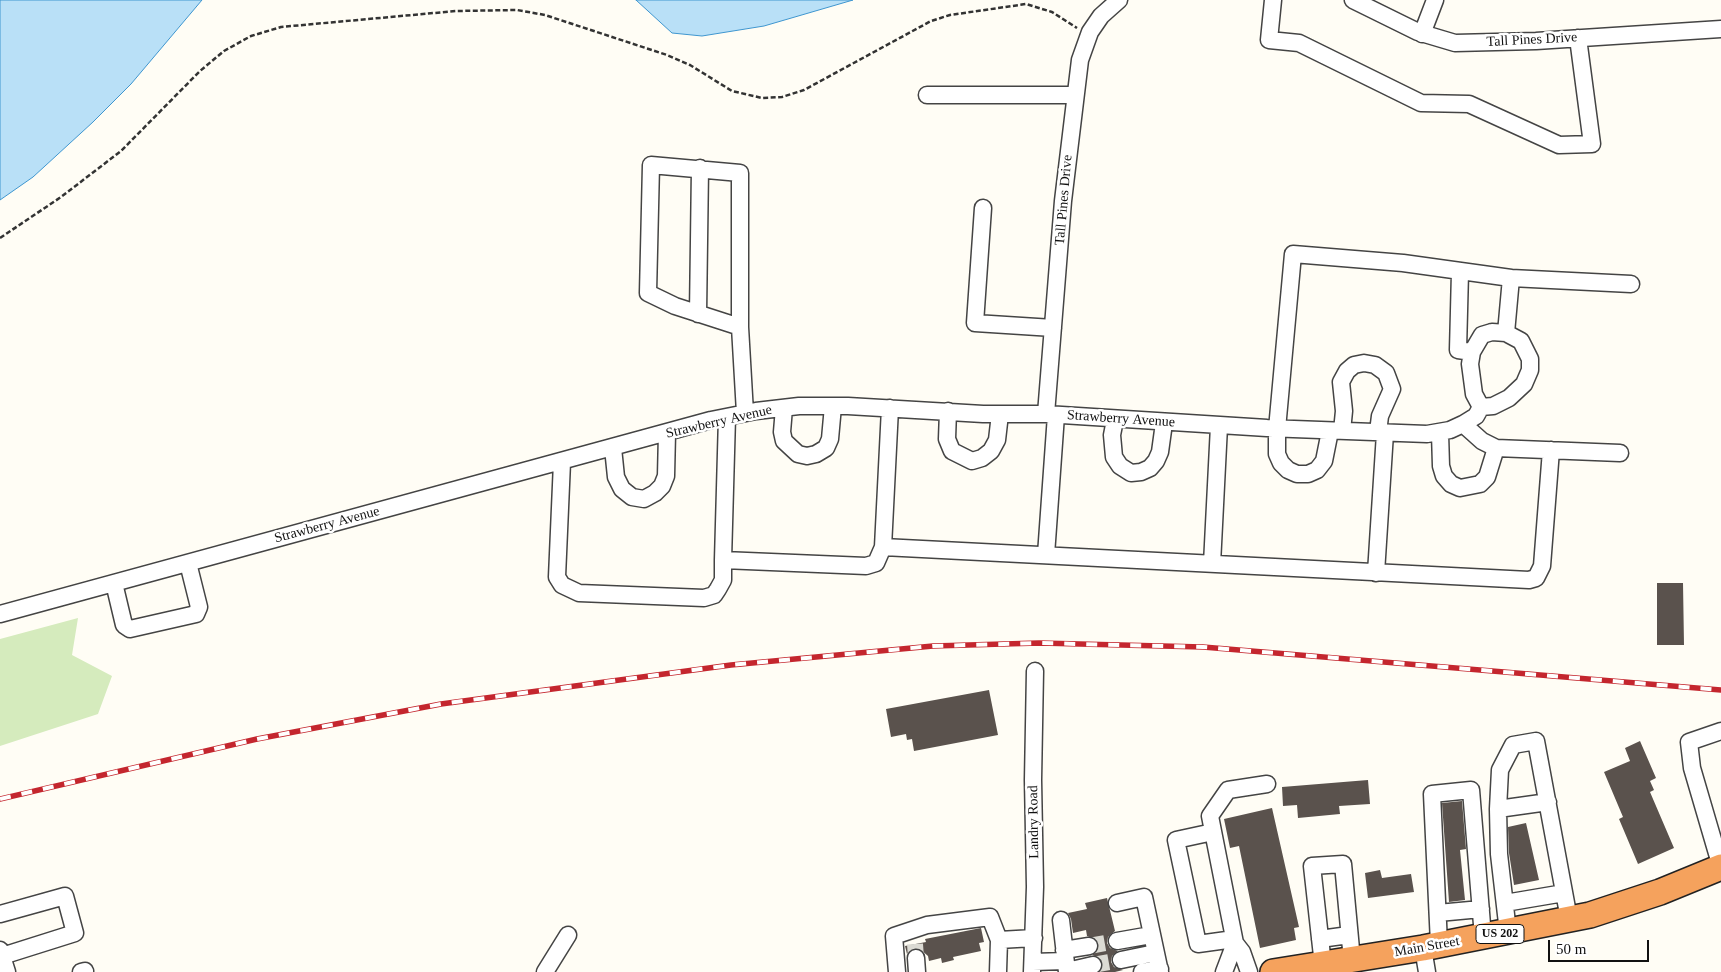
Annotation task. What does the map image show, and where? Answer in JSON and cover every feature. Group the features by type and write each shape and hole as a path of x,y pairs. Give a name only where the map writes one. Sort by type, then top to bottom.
{"highway":[{"name":"Main Street","path":"1285,971 1352,960 1430,955 1483,937 1570,919 1660,892 1721,867"}],"street":[{"name":"Tall Pines Drive","path":"1046,556 1053,328 1074,95 1080,60 1090,32 1101,16 1119,0"},
{"path":"1273,0 1269,40 1299,43 1421,103 1469,104 1558,145 1592,144 1578,38"},
{"name":"Tall Pines Drive","path":"1353,0 1422,34 1446,42 1467,44 1721,28"},
{"path":"1422,34 1435,0"},
{"path":"927,95 1074,95"},
{"path":"740,327 698,314 648,293 651,164 740,173 740,327 745,413"},
{"path":"698,314 700,168"},
{"path":"983,208 975,323 1053,328"},
{"path":"1376,573 1382,432 1380,416 1392,389 1386,373 1375,365 1364,363 1354,365 1347,370 1341,382 1344,410 1324,461 1317,470 1308,474 1297,474 1288,470 1281,463 1277,454 1276,429 1293,254 1403,263 1511,278 1631,284"},
{"path":"1460,272 1458,350 1472,352"},
{"path":"1481,407 1474,394 1471,380 1472,352 1482,335 1492,332 1506,332 1511,278"},
{"name":"Strawberry Avenue","path":"0,614 727,417 784,408 833,406 1000,414 1051,414 1115,420 1276,429 1440,433 1463,424 1476,416 1481,407 1493,406 1509,398 1524,384 1530,370 1530,359 1521,341 1506,332"},
{"path":"784,408 782,432 784,441 798,454 807,456 816,454 826,448 830,439 833,406"},
{"path":"724,560 866,566 876,563 883,547 890,408"},
{"path":"948,411 947,439 952,451 972,460 982,458 991,451 997,440 1000,414"},
{"path":"562,462 556,577 562,585 579,592 704,598 714,595 723,580 727,417"},
{"path":"1115,420 1112,447 1114,457 1120,466 1131,473 1142,472 1150,468 1156,461 1160,452 1164,423"},
{"path":"1463,424 1482,441 1496,448 1620,453"},
{"path":"1212,564 1219,426"},
{"path":"613,448 616,477 622,489 632,496 644,499 655,494 662,486 666,476 667,433"},
{"path":"1440,433 1441,466 1444,476 1451,484 1460,488 1480,484 1487,477 1496,448"},
{"path":"883,547 1529,580 1536,578 1542,566 1550,450"},
{"path":"114,583 124,625 130,629 196,614 199,607 188,563"},
{"name":"Landry Road","path":"1033,967 1035,672"},
{"path":"1721,731 1689,742 1692,768 1721,867"},
{"path":"1508,932 1499,854 1498,809 1500,770 1512,745 1536,741 1570,919"},
{"path":"1249,972 1242,952 1234,941 1210,816 1228,790 1267,784"},
{"path":"1430,955 1438,913 1432,794 1472,790 1483,937"},
{"path":"1498,809 1548,802"},
{"path":"1213,832 1176,840 1198,944 1234,941"},
{"path":"1323,965 1312,866 1343,864 1352,960"},
{"path":"1505,903 1564,893"},
{"path":"0,914 65,896 76,933 1,953 7,972"},
{"path":"1117,903 1144,897 1158,965"},
{"path":"1438,913 1481,909"},
{"path":"897,972 894,936 915,951 927,925 990,917 998,940 998,972"},
{"path":"1062,920 1066,963"},
{"path":"1319,932 1349,935"},
{"path":"546,972 568,934"},
{"path":"1117,941 1151,934"},
{"path":"998,940 1034,938"},
{"path":"1224,972 1234,941"},
{"path":"1066,963 1089,946"},
{"path":"1121,960 1158,965"},
{"path":"1033,967 1066,963 1093,965"},
{"path":"1142,972 1158,965"}],"path":[{"path":"0,238 60,197 121,151 200,71 224,51 251,36 281,27 456,11 517,10 545,15 667,55 690,65 732,91 762,98 782,97 804,90 931,21 950,15 1026,4 1052,12 1078,29"}],"green space":[{"path":"78,618 72,655 112,676 98,714 0,746 0,639"}],"water":[{"path":"0,0 202,0 131,84 93,122 33,177 0,200"},
{"path":"636,0 853,0 764,26 702,36 672,33"}],"building":[{"path":"1657,583 1683,583 1684,645 1657,645"},
{"path":"989,690 998,735 914,751 912,739 907,740 906,734 891,737 886,709"},
{"path":"1640,741 1656,778 1650,781 1654,790 1650,792 1674,848 1638,864 1619,819 1623,817 1604,772 1630,761 1625,748"},
{"path":"1368,780 1370,804 1339,806 1340,814 1298,818 1297,805 1283,806 1282,787"},
{"path":"1462,801 1466,849 1460,850 1465,900 1449,902 1442,803"},
{"path":"1272,808 1299,927 1294,928 1296,940 1260,948 1239,846 1230,848 1224,819"},
{"path":"1526,823 1539,880 1514,885 1509,853 1508,827"},
{"path":"1380,870 1382,878 1411,874 1414,892 1368,898 1365,873"},
{"path":"1107,898 1115,931 1108,937 1107,943 1110,948 1118,951 1112,956 1111,962 1114,967 1123,970 1115,972 1100,972 1103,962 1100,958 1092,955 1098,949 1097,940 1087,936 1086,930 1073,933 1068,913 1087,909 1085,903"},
{"path":"981,928 984,942 979,943 981,951 953,957 954,960 942,963 941,958 929,961 928,956 920,949 911,950 907,954 905,946 926,942 925,939"}],"tunnel":[{"path":"1089,946 1117,941"},
{"path":"915,944 916,958"},
{"path":"1093,965 1121,960"}],"railway":[{"path":"0,799 257,739 441,704 731,665 933,646 1039,643 1203,647 1721,690"}]}
